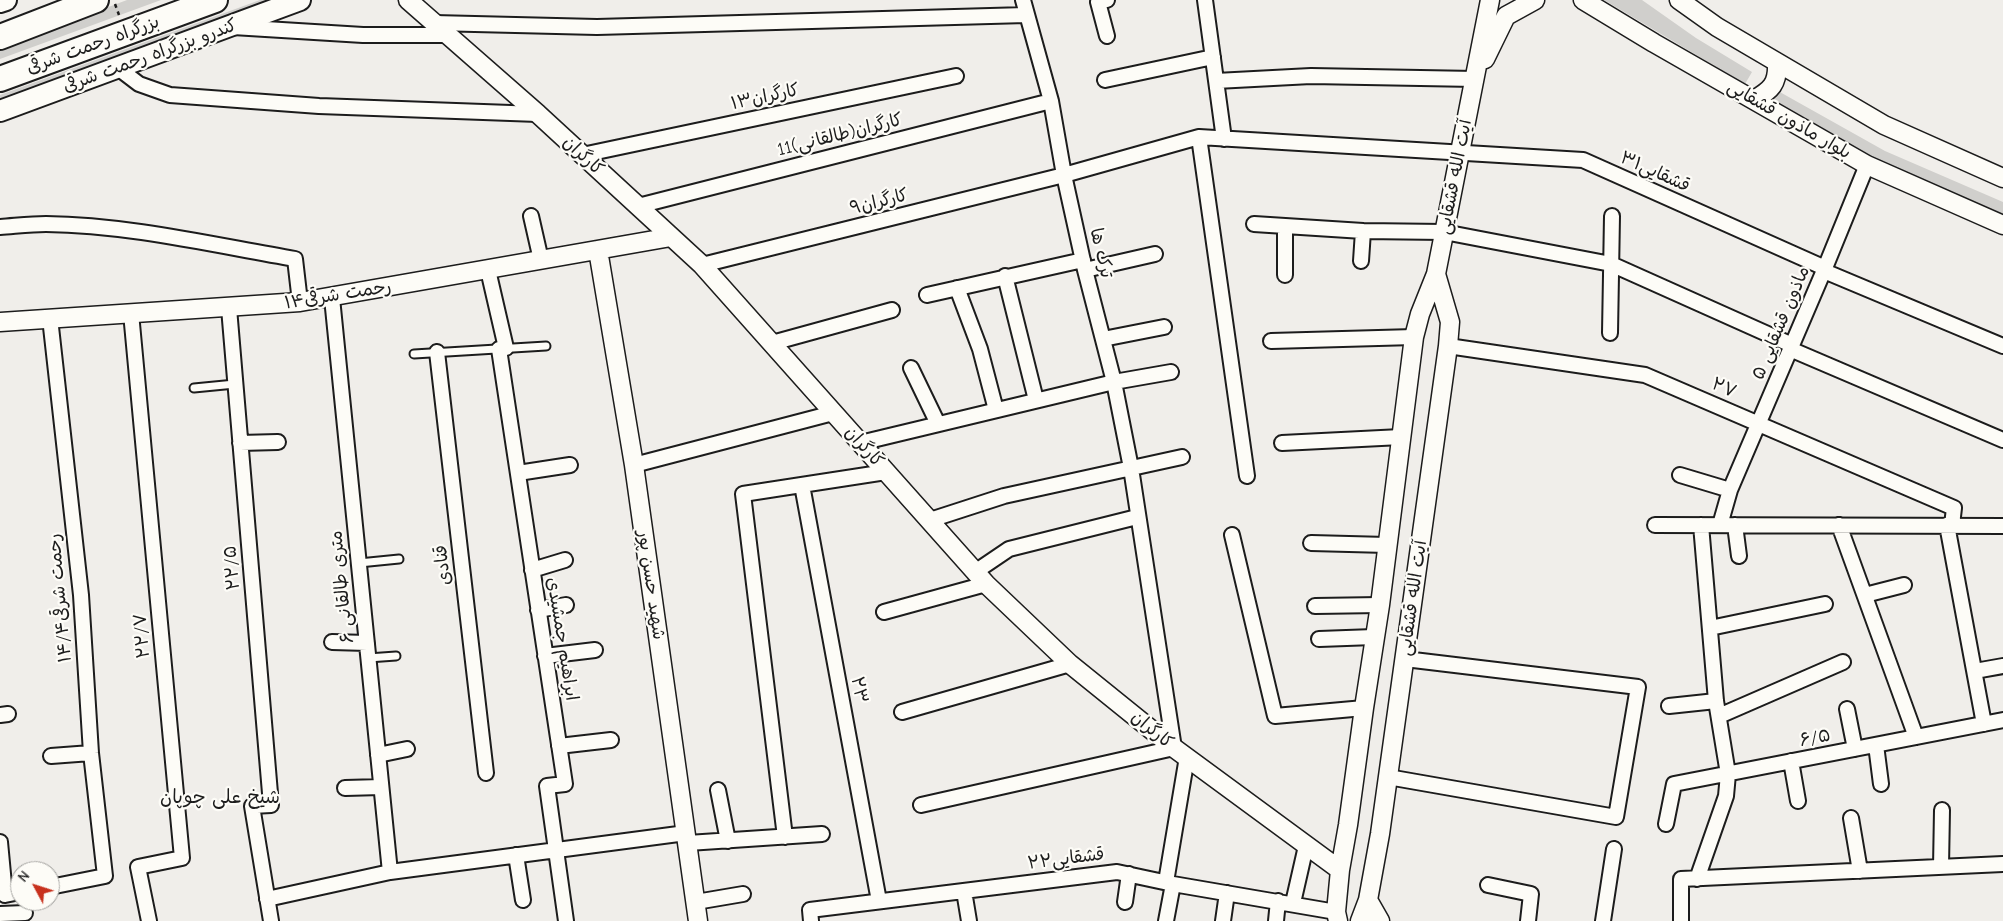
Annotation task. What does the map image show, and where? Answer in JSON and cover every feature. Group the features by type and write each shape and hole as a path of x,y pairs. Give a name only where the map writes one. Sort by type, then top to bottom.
{"highway":[{"path":"0,37 96,0"},
{"name":"بزرگراه رحمت شرقی","path":"0,79 215,0"}],"main road":[{"path":"0,2 6,0"},
{"name":"کندرو بزرگراه رحمت شرقی","path":"0,111 300,0"}],"street":[{"name":"کارگران","path":"408,0 538,114 702,265 981,578 1070,664 1181,752 1340,870"},
{"name":"ترک ها","path":"1023,0 1051,101 1064,175 1084,265 1114,382 1181,752 1166,921"},
{"path":"1107,0 1098,2 1107,36"},
{"path":"1205,0 1224,139"},
{"path":"1475,79 1490,0"},
{"path":"1475,79 1506,16 1535,0"},
{"name":"بلوار ماذون قشقایی","path":"1583,0 1867,165 2003,224"},
{"path":"1679,0 1717,27 1884,125 2003,178"},
{"path":"227,27 363,35 440,29 597,27 1026,15"},
{"path":"1106,80 1213,57"},
{"path":"1754,100 1773,86 1778,75 1777,63"},
{"path":"118,68 139,84 170,96 319,106 538,114"},
{"name":"کارگران۱۳","path":"582,155 956,76"},
{"path":"1216,81 1311,76 1475,79"},
{"name":"آیت الله قشقایی","path":"1337,916 1340,870 1380,604 1414,337 1420,314 1436,274 1475,79"},
{"name":"11کارگران(طالقانی)","path":"638,206 1051,101"},
{"path":"1199,137 1247,476"},
{"name":"۳۱قشقایی","path":"1199,137 1583,160 1825,269 2003,346"},
{"name":"کارگران۹","path":"702,265 1064,175 1199,137"},
{"name":"ماذون قشقایی ۵","path":"1720,525 1730,490 1825,269 1867,165"},
{"path":"531,216 541,260"},
{"path":"1610,333 1612,216"},
{"path":"0,227 45,224 91,227 146,233 295,259 300,302"},
{"path":"1254,224 1363,231 1444,232 1611,264 1791,347 2003,440"},
{"path":"1285,226 1285,275"},
{"path":"1361,261 1363,231"},
{"name":"۱۴رحمت شرقی","path":"0,322 229,308 332,298 671,237"},
{"name":"شهید حسن پور","path":"598,250 634,465 698,921"},
{"path":"927,295 1005,276 1155,254"},
{"name":"ابراهیم جمشیدی","path":"488,270 503,348 518,473 564,784 547,786 566,921"},
{"name":"آیت الله قشقایی","path":"1360,921 1368,900 1380,834 1448,346 1450,322 1436,274"},
{"path":"1005,276 1036,400"},
{"path":"957,288 980,350 996,410"},
{"name":"۶ متری طالقانی","path":"332,298 390,872"},
{"name":"۲۲/۵","path":"229,308 271,805 252,806 266,899"},
{"path":"772,343 892,310"},
{"name":"۲۲/۷","path":"131,313 182,858 138,867 149,921"},
{"name":"۱۴/۴رحمت شرقی","path":"50,318 80,595 91,753 105,876 60,884"},
{"path":"1103,339 1164,326"},
{"path":"1271,341 1414,337"},
{"name":"۲۷","path":"1448,346 1645,375 1954,508 1950,525"},
{"name":"قنادی","path":"437,352 486,773"},
{"path":"911,368 938,424"},
{"path":"860,443 1114,382 1171,372"},
{"path":"634,465 833,413"},
{"path":"1282,443 1401,437"},
{"path":"240,443 278,442"},
{"path":"930,520 1004,496 1182,457"},
{"path":"518,473 570,465"},
{"path":"785,837 742,494 886,472"},
{"path":"1680,475 1730,490"},
{"name":"۲۳","path":"802,485 879,901"},
{"path":"884,612 981,578 1009,549 1137,516"},
{"path":"1655,525 2003,526"},
{"path":"1697,878 1726,796 1728,774 1716,701 1701,525"},
{"path":"1735,525 1739,556"},
{"path":"1839,525 1916,737"},
{"path":"1950,525 1984,724"},
{"path":"1232,535 1274,716 1364,708"},
{"path":"1311,543 1387,545"},
{"path":"532,570 565,560"},
{"path":"1864,595 1904,585"},
{"path":"1315,606 1380,604"},
{"path":"1710,628 1825,604"},
{"path":"538,610 566,605"},
{"path":"1319,639 1374,637"},
{"path":"332,642 367,643"},
{"path":"545,656 595,650"},
{"path":"1388,777 1616,817 1638,687 1405,659"},
{"path":"1719,716 1843,662"},
{"path":"902,712 1070,664"},
{"path":"1974,671 2003,666"},
{"path":"1669,706 1716,701"},
{"path":"1847,709 1855,749"},
{"name":"۶/۵","path":"1666,824 1674,784 2003,720"},
{"path":"559,746 611,740"},
{"path":"1876,745 1880,784"},
{"path":"378,755 407,749"},
{"path":"921,805 1181,752"},
{"path":"52,756 91,753"},
{"path":"1791,761 1798,801"},
{"path":"345,788 381,787"},
{"path":"718,790 728,840"},
{"path":"1941,867 1942,810"},
{"path":"1851,818 1860,871"},
{"path":"272,921 266,899 390,872 556,850 687,838 728,840 822,834"},
{"path":"0,842 5,895 10,894"},
{"path":"1293,903 1306,846"},
{"path":"1603,921 1614,849"},
{"path":"516,855 524,900"},
{"path":"1681,921 1681,879 2003,864"},
{"name":"۲۲قشقایی","path":"811,921 810,910 1117,872 1170,883 1293,903 1337,916"},
{"path":"1125,902 1129,874"},
{"path":"1488,885 1532,894 1528,921"},
{"path":"964,891 969,921"},
{"path":"1223,921 1227,892"},
{"path":"696,902 743,894"},
{"path":"1368,900 1380,921"},
{"path":"1276,921 1278,901"},
{"path":"0,914 25,912"}],"lane":[{"path":"414,354 546,346"},
{"path":"194,388 235,384"},
{"path":"359,563 399,559"},
{"path":"368,658 396,656"}],"shaded area":[{"path":"127,0 161,0 0,59 0,48"},
{"path":"260,0 278,0 0,101 0,95"},
{"path":"1604,0 1642,0 1696,38 1752,72 1745,84"},
{"path":"1778,91 1885,151 2003,202 2003,215 1861,153 1773,101"}],"district":[{"name":"شیخ علی چوپان","path":"220,798"}]}
